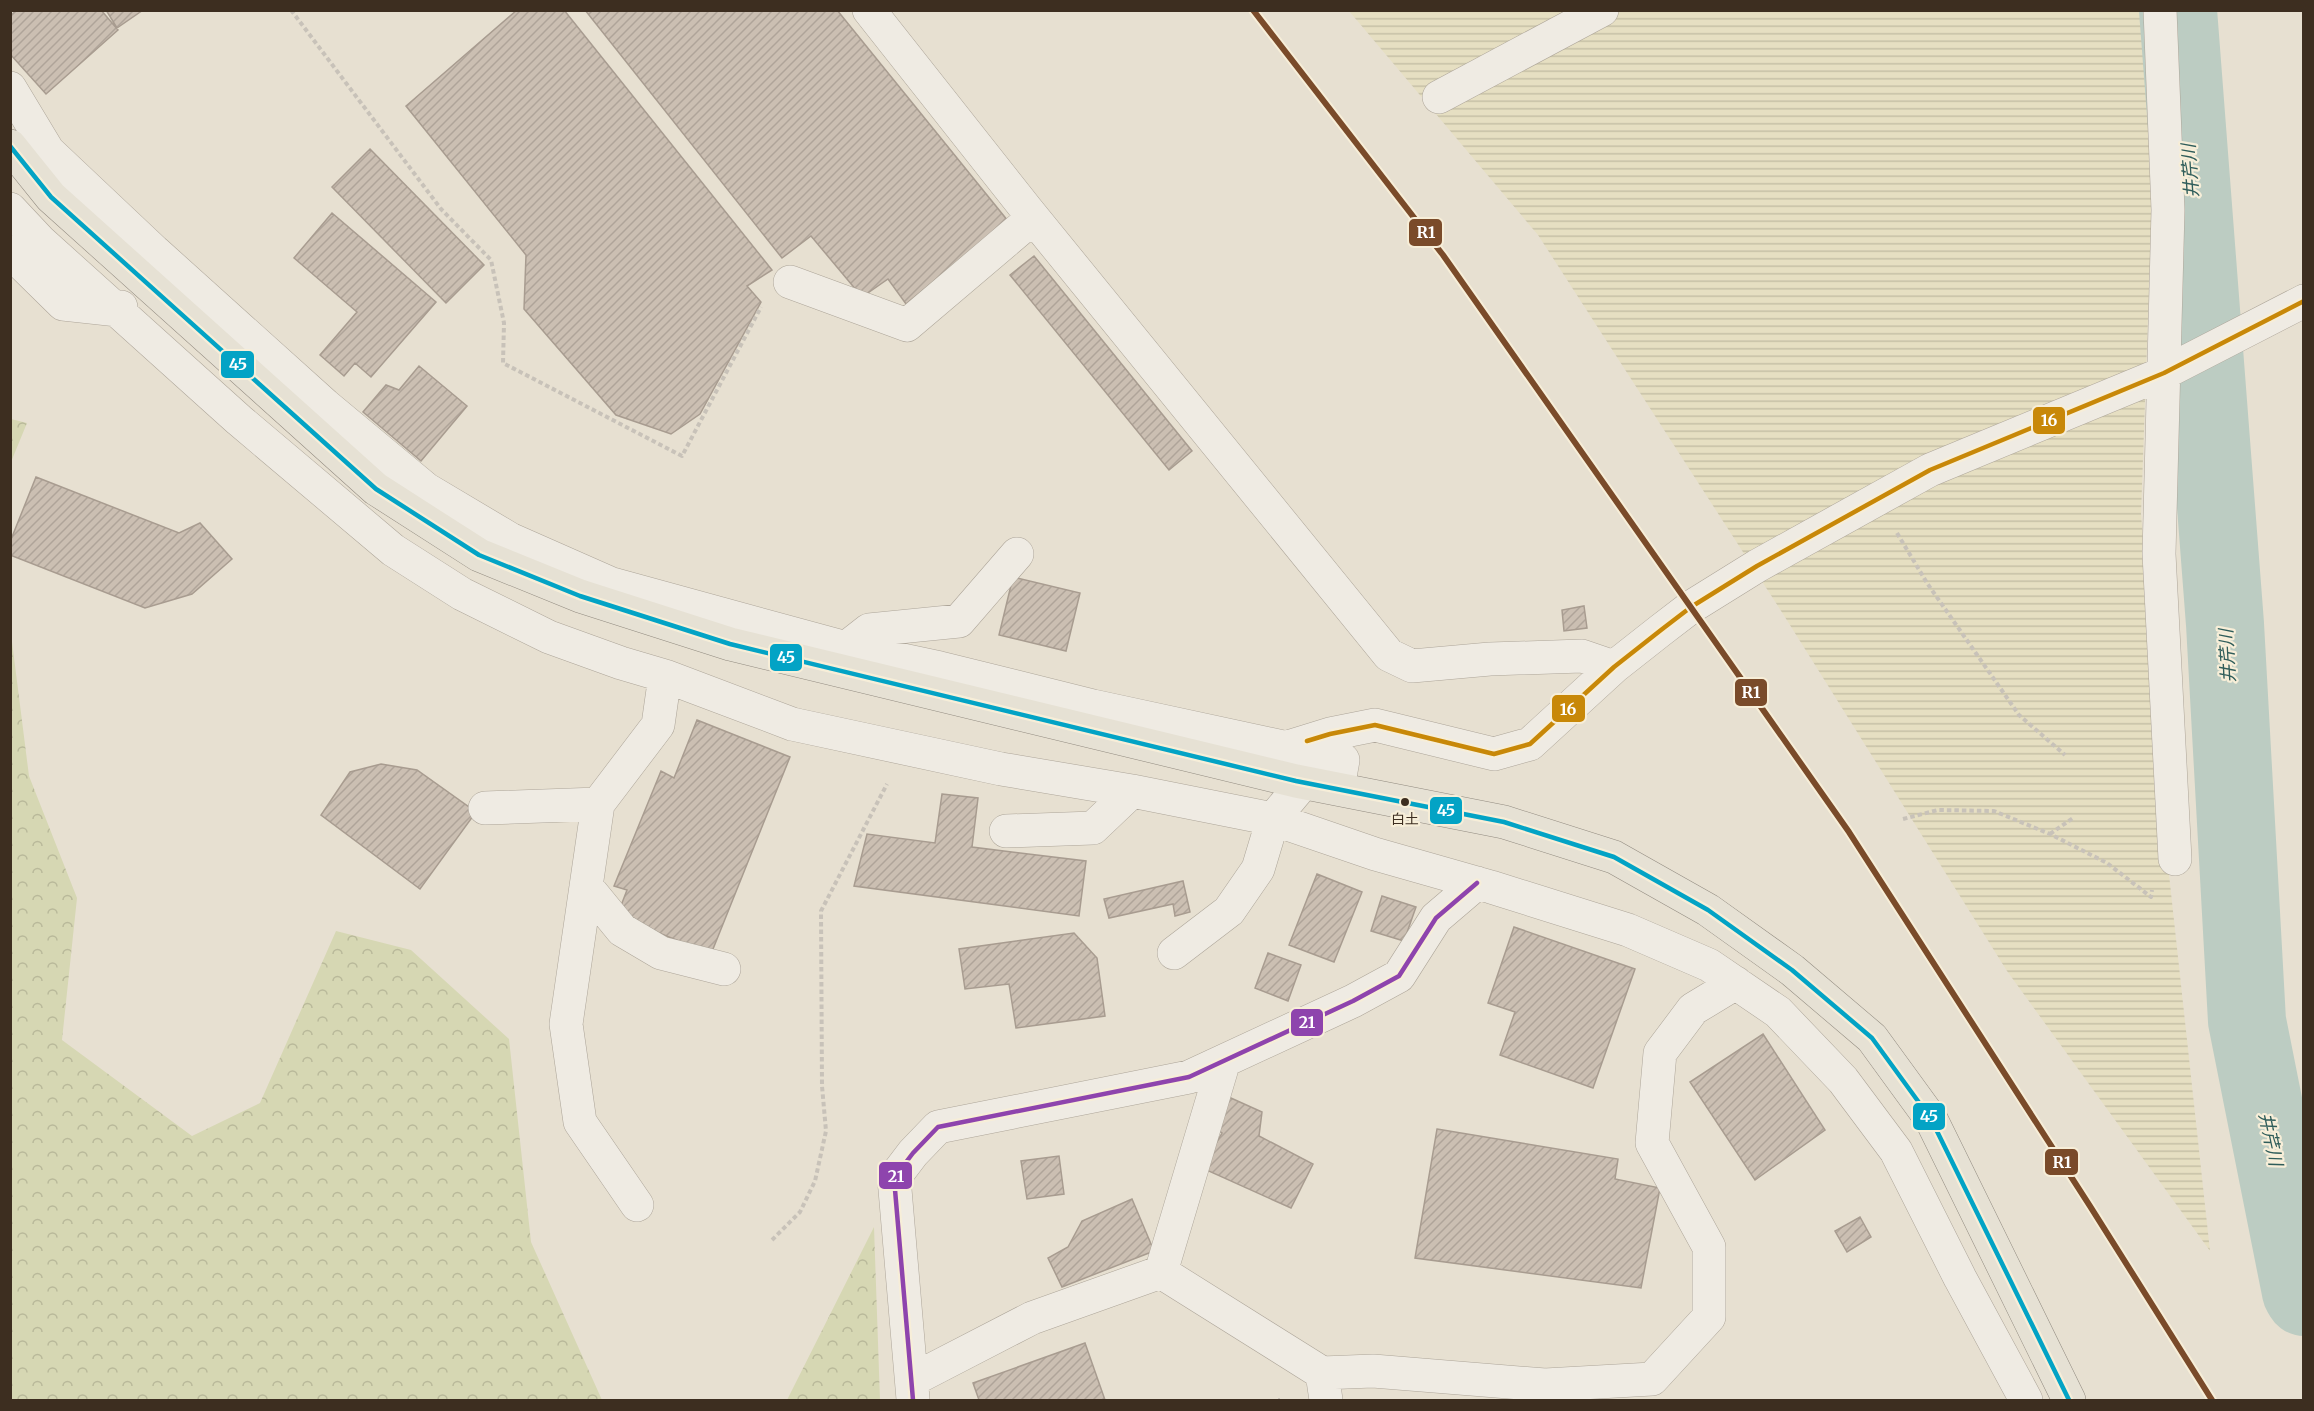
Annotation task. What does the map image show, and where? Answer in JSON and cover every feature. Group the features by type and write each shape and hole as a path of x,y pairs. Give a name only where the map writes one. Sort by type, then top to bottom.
{"main road":[{"path":"10,146 51,197 376,489 479,555 580,596 730,644 1304,782 1503,822 1614,857 1708,910 1792,970 1872,1038 1931,1119 2069,1401"}],"street":[{"path":"869,10 1033,218 1389,655 1412,666 1490,659 1582,656 1614,668"},
{"path":"1439,97 1602,10"},
{"path":"2160,10 2168,210 2159,554 2175,859"},
{"path":"10,88 48,151 154,251 325,405 426,489 510,539 612,584 846,648 940,668 1093,706 1343,760 1338,788"},
{"path":"10,209 40,241 239,420 393,550 462,594 549,637 665,676 792,724 1001,769 1132,791 1273,819 1375,855 1477,883 1628,930 1709,964 1778,1012 1835,1071 1896,1151 1960,1278 2026,1401"},
{"path":"790,282 907,325 1033,218"},
{"path":"10,252 63,304 118,310 151,285"},
{"path":"1285,748 1330,734 1375,725 1494,754 1530,744 1614,668 1691,607 1757,566 1930,470 2164,373 2304,301"},
{"path":"846,648 868,630 959,621 1017,554"},
{"path":"637,1205 580,1122 566,1024 598,804 658,725 665,676"},
{"path":"1174,953 1229,911 1258,869 1273,819 1304,782"},
{"path":"1006,831 1093,828 1132,791"},
{"path":"485,808 598,804"},
{"path":"1161,1272 1032,1318 912,1390 894,1178 913,1153 938,1127 1189,1077 1353,1002 1399,976 1436,918 1477,883"},
{"path":"586,886 622,930 661,953 724,969"},
{"path":"1161,1272 1324,1387 1373,1371 1545,1385 1647,1390 1709,1317 1709,1247 1652,1143 1660,1053 1693,1009 1736,983"},
{"path":"1161,1272 1224,1061"}],"path":[{"path":"291,10 441,209 491,260 504,323 503,363 682,456 767,297 790,282"},
{"path":"1876,500 1928,583 2019,715 2065,754"},
{"path":"772,1240 800,1212 815,1181 825,1131 822,1086 821,911 906,749"},
{"path":"1903,819 1938,810 1994,812 2050,834 2107,863 2151,897 2154,857 2175,859"},
{"path":"2050,834 2073,818"}],"shaded area":[{"path":"1349,11 2143,11 2156,93 2141,514 2167,856 2210,1251 2007,971 1783,614 1538,235"}],"green space":[{"path":"10,419 27,423 11,462"},
{"path":"10,626 29,776 77,898 62,1040 192,1136 260,1103 336,931 411,950 509,1039 531,1242 602,1400 11,1400"},
{"path":"874,1227 880,1400 787,1400"}],"building":[{"path":"17,10 101,10 118,30 46,94 10,54 10,16"},
{"path":"106,10 143,10 117,28"},
{"path":"517,10 564,10 772,270 747,286 761,302 700,414 671,434 616,415 524,309 526,255 406,106"},
{"path":"585,10 837,10 1008,221 906,304 888,279 862,297 811,236 782,258"},
{"path":"370,149 484,265 446,303 332,187"},
{"path":"332,213 436,302 371,377 355,363 344,376 320,355 357,312 294,258"},
{"path":"1034,256 1192,451 1169,470 1010,275"},
{"path":"419,366 467,406 421,461 363,412 386,385 399,390"},
{"path":"36,477 179,533 200,523 232,559 192,594 145,608 10,555 10,542"},
{"path":"1013,577 1080,593 1066,651 999,635"},
{"path":"1584,606 1587,628 1564,631 1562,610"},
{"path":"697,720 790,757 711,954 617,916 627,890 614,886 661,771 674,778"},
{"path":"381,764 417,770 476,812 420,889 321,815 350,772"},
{"path":"942,794 978,798 972,847 1086,861 1079,916 854,886 867,834 935,843"},
{"path":"1317,874 1362,892 1334,962 1289,945"},
{"path":"1183,881 1190,912 1175,916 1173,904 1109,918 1104,899"},
{"path":"1382,896 1416,907 1404,941 1371,931"},
{"path":"1514,927 1635,969 1593,1088 1500,1055 1515,1012 1488,1003"},
{"path":"1074,933 1097,958 1105,1016 1016,1028 1009,984 965,989 959,949"},
{"path":"1268,953 1301,965 1288,1001 1255,988"},
{"path":"1763,1034 1825,1130 1755,1180 1690,1082"},
{"path":"1222,1094 1262,1112 1259,1136 1313,1164 1291,1208 1202,1168 1222,1133 1208,1123"},
{"path":"1437,1129 1618,1159 1615,1179 1660,1188 1641,1288 1415,1258"},
{"path":"1059,1156 1064,1194 1027,1199 1021,1161"},
{"path":"1132,1199 1154,1251 1062,1287 1048,1258 1068,1247 1082,1221"},
{"path":"1860,1217 1871,1237 1847,1252 1835,1231"},
{"path":"1085,1343 1105,1400 979,1400 973,1383"}],"waterway":[{"name":"井芹川","path":"2178,10 2225,624 2247,1021 2301,1292 2304,1297"}],"transit line":[{"name":"R1","path":"1253,10 1443,255 1849,832 2212,1400"},
{"name":"45","path":"10,146 51,197 376,489 479,555 580,596 730,644 1296,781 1504,822 1614,857 1708,910 1792,970 1872,1038 1931,1119 2069,1400"},
{"name":"16","path":"1307,741 1375,725 1494,754 1530,744 1614,667 1661,630 1691,607 1757,566 1930,470 2164,373 2304,301"},
{"name":"21","path":"913,1400 894,1178 913,1153 938,1127 1189,1077 1353,1001 1399,976 1436,918 1477,883"}],"place":[{"name":"白土","path":"1405,802"}]}
